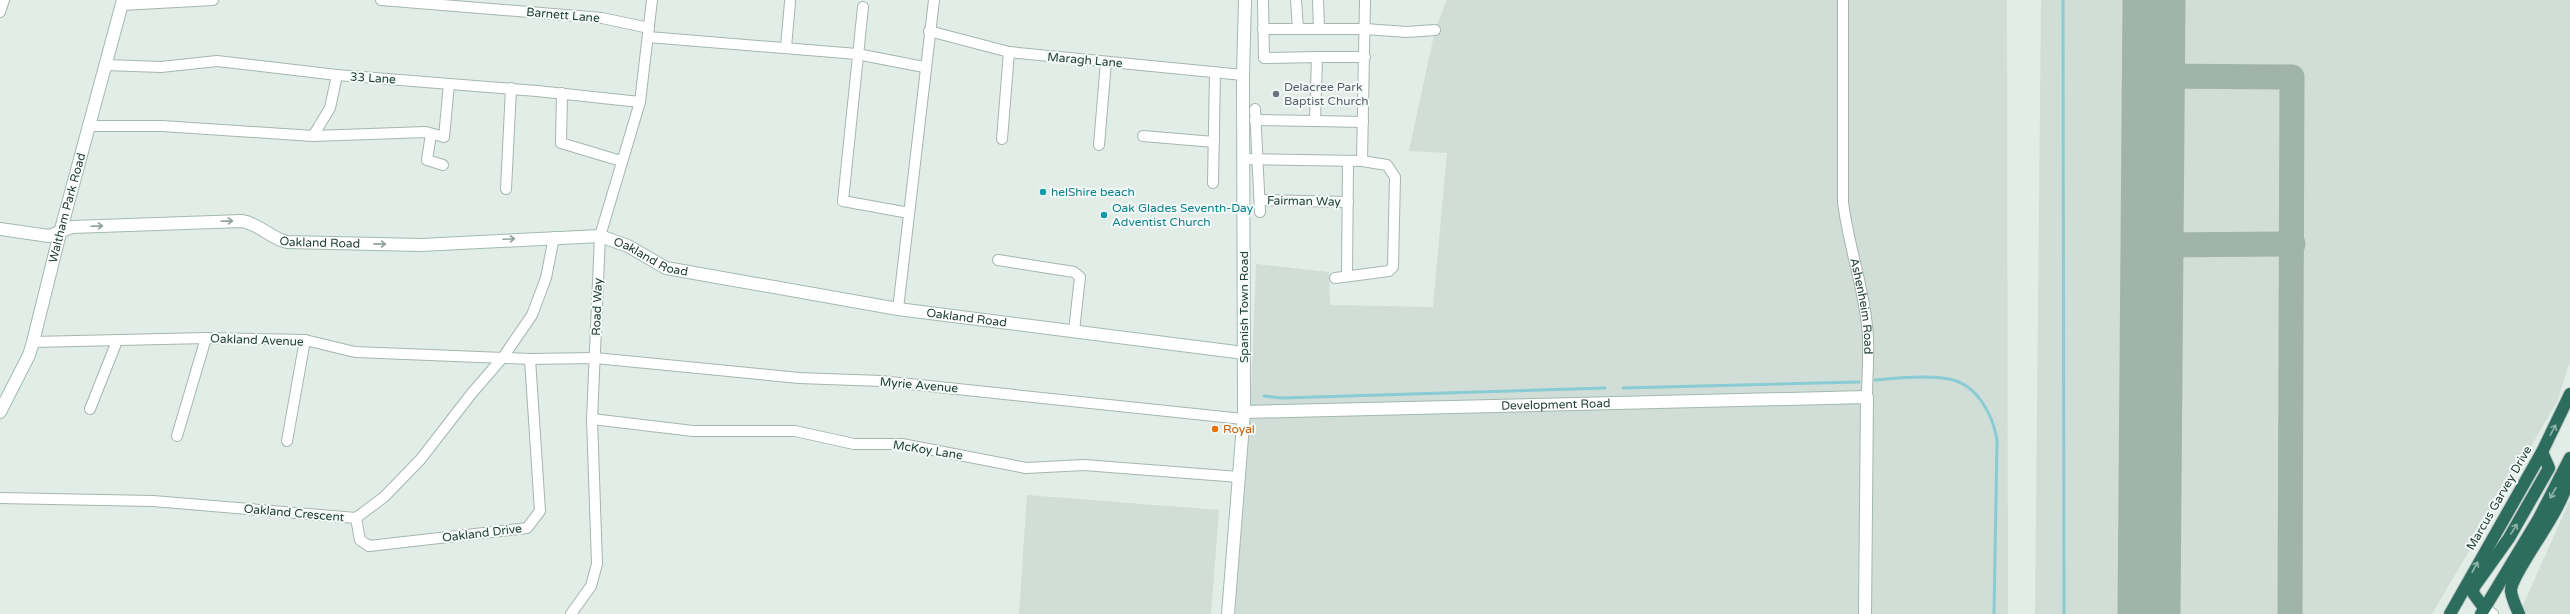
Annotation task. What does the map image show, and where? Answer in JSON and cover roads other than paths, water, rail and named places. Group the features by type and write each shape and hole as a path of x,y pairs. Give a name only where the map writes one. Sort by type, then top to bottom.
{"highway":[{"name":"Marcus Garvey Drive","path":"2450,614 2542,452 2570,394"},
{"path":"2542,452 2549,468 2512,532 2474,587 2473,593 2486,612 2539,518 2570,458"},
{"path":"2520,614 2511,590 2513,580 2543,534 2560,501 2568,483 2569,476 2565,470"}],"street":[{"path":"0,12 4,0"},
{"path":"123,3 213,0"},
{"name":"Barnett Lane","path":"381,0 602,18 648,33 742,46 786,47 857,54 924,67"},
{"name":"Road Way","path":"572,614 591,586 597,564 592,419 600,236 621,161 640,102 652,0"},
{"path":"898,309 924,67 934,0"},
{"name":"Spanish Town Road","path":"1228,614 1243,416 1243,75 1245,0"},
{"path":"1263,0 1264,58 1365,57"},
{"path":"1296,0 1298,29"},
{"path":"1318,0 1319,29"},
{"path":"1362,161 1365,57 1364,0"},
{"name":"Ashenheim Road","path":"1843,0 1843,202 1847,234 1858,275 1867,327 1868,397 1865,614"},
{"path":"786,47 790,2"},
{"name":"Waltham Park Road","path":"0,412 26,360 33,342 60,233 123,3"},
{"path":"863,7 843,201 909,213"},
{"path":"1263,29 1365,29 1408,32 1435,30"},
{"name":"Maragh Lane","path":"929,31 1009,52 1243,75"},
{"path":"1002,139 1009,52"},
{"path":"1315,121 1317,57"},
{"name":"33 Lane","path":"106,65 161,68 217,61 337,75 511,88 640,102"},
{"path":"1099,144 1106,62"},
{"path":"1213,183 1215,72"},
{"path":"313,136 330,108 337,75"},
{"path":"89,126 162,126 313,136 431,134 444,137 449,84"},
{"path":"506,189 511,88"},
{"path":"562,93 561,144 621,161"},
{"path":"1255,109 1260,212"},
{"path":"1255,120 1363,122"},
{"path":"431,134 427,160 444,165"},
{"path":"1143,136 1214,142"},
{"path":"1243,159 1348,162 1362,161 1387,165 1395,177 1394,263 1389,271 1347,275 1335,278"},
{"name":"Fairman Way","path":"1347,275 1348,162"},
{"name":"Fairman Way","path":"1260,200 1348,202"},
{"name":"Oakland Road","path":"0,229 49,236 60,233 72,227 242,221 253,223 278,240 287,242 421,245 554,237 600,236 628,246 666,268 898,309 1244,352"},
{"name":"Oakland Crescent","path":"0,498 153,501 356,518 384,497 420,460 472,393 504,356 532,315 546,278 554,237"},
{"path":"998,260 1074,272 1080,277 1074,331"},
{"path":"177,436 206,338"},
{"name":"Oakland Avenue","path":"33,342 206,338 305,340 355,352 504,356 530,359"},
{"path":"287,441 305,340"},
{"path":"90,409 117,341"},
{"name":"Myrie Avenue","path":"530,359 595,358 798,378 889,382 1243,416"},
{"name":"Oakland Drive","path":"356,518 360,540 369,546 527,528 540,512 530,359"},
{"name":"Development Road","path":"1243,416 1868,397"},
{"name":"McKoy Lane","path":"592,419 693,431 794,431 854,444 902,444 1026,468 1084,465 1239,477"}],"waterway":[{"path":"2063,0 2064,614"},
{"path":"1875,380 1922,377 1949,379 1968,387 1982,402 1987,411 1992,421 1997,440 1994,614"},
{"path":"1623,388 1859,382"},
{"path":"1264,396 1282,398 1605,388"}],"place":[{"name":"Delacree Park Baptist Church","path":"1276,94"},
{"name":"helShire beach","path":"1043,192"},
{"name":"Oak Glades Seventh-Day Adventist Church","path":"1104,215"},
{"name":"Royal","path":"1215,429"}]}
